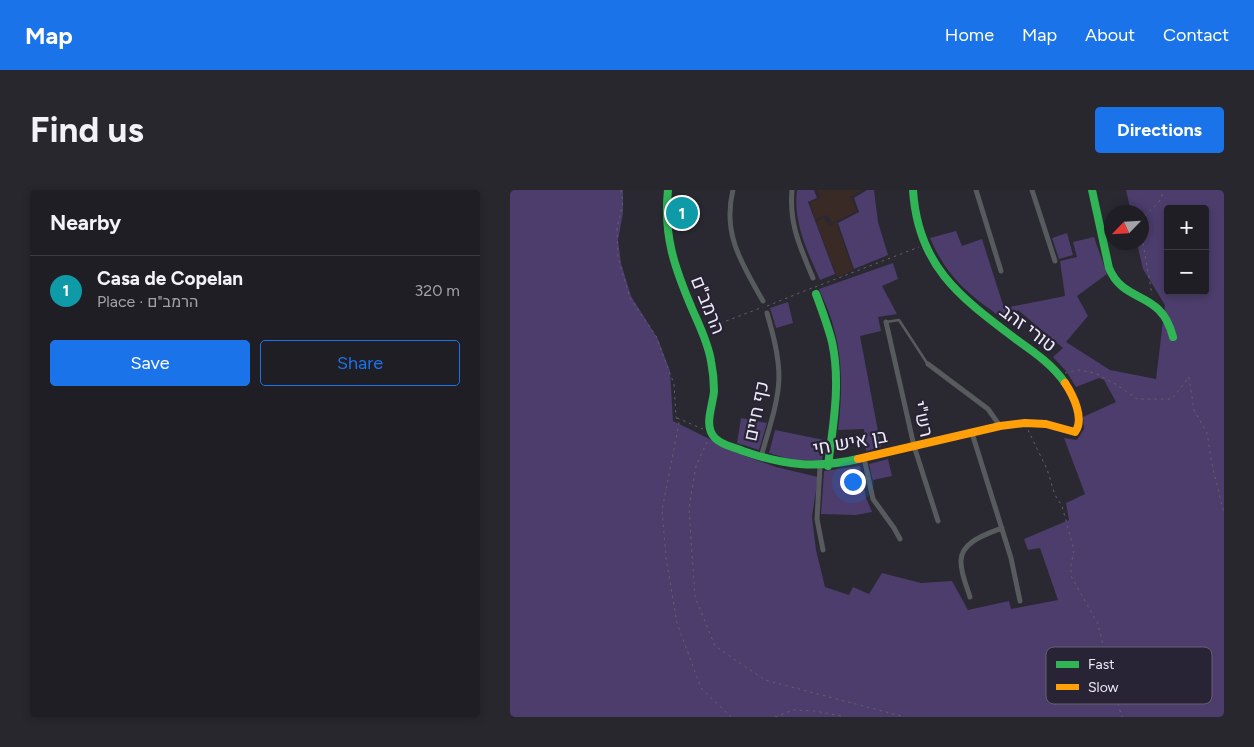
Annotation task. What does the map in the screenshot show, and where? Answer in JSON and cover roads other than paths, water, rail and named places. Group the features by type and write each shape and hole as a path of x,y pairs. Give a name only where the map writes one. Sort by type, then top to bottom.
{"street":[{"name":"הרמב\"ם","path":"668,190 665,207 665,226 670,252 680,281 705,337 711,361 713,396 709,421 711,433"},
{"path":"734,190 731,198 730,226 733,240 742,264 763,301"},
{"path":"792,190 791,211 794,231 813,278"},
{"name":"טורי זהב","path":"913,190 916,222 931,258 949,283 971,305 1059,374 1076,402 1080,422 1079,428 1075,432 1046,424 1025,423 1000,426"},
{"path":"976,190 1001,271"},
{"path":"1032,190 1055,261"},
{"path":"1092,190 1113,278 1124,289 1160,308 1167,315 1173,337"},
{"path":"816,294 832,344 836,379 834,417 824,466 817,519 823,550"},
{"name":"כף חיים","path":"761,457 775,408 779,377 778,359 767,313"},
{"name":"רש\"י","path":"886,322 914,446 938,521"},
{"path":"928,364 988,409 1000,426"},
{"name":"בן איש חי","path":"711,433 717,440 761,457 794,465 824,466 1000,426"},
{"path":"972,433 1011,558 1020,601"},
{"path":"864,458 872,499 900,539"},
{"path":"970,598 961,562 962,555 973,542 1002,528"}],"lane":[{"path":"886,322 899,320 928,364"}],"place":[{"name":"Casa de Copelan","path":"682,213"}]}
